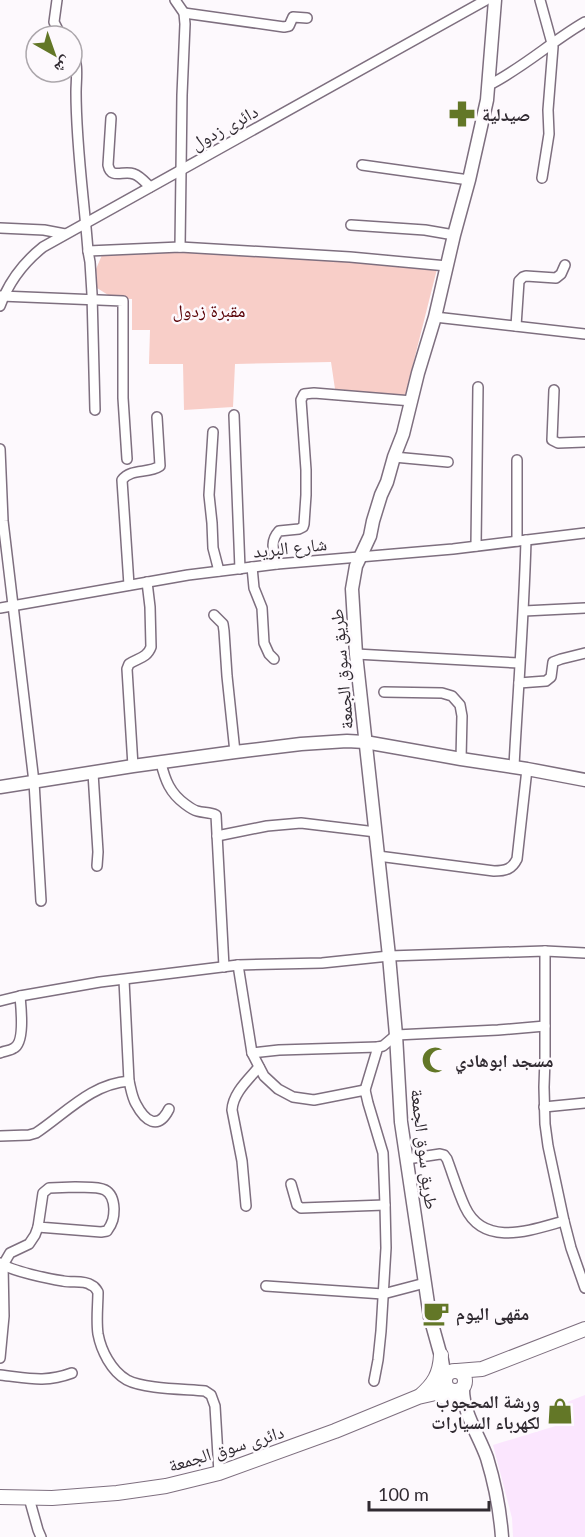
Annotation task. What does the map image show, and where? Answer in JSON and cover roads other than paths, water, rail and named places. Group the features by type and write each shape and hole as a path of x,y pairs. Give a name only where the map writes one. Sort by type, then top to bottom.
{"main road":[{"path":"454,1382 585,1329"},
{"path":"423,1396 436,1378 440,1353"},
{"name":"دائرى سوق الجمعة","path":"0,1497 52,1498 117,1493 166,1486 219,1473 325,1434 454,1382"},
{"path":"423,1396 444,1396 465,1406"}],"street":[{"path":"55,24 57,0"},
{"path":"175,0 184,13 185,45 180,247"},
{"name":"دائرى زدول","path":"0,306 2,296 15,275 43,247 486,0"},
{"name":"طريق سوق الجمعة","path":"440,1353 430,1317 399,1099 389,956 352,589 356,566 370,536 381,495 403,434 469,180 489,86 495,0"},
{"path":"540,0 553,42 554,59 548,110 550,126 543,178"},
{"path":"184,13 287,27 293,17 307,18"},
{"path":"489,86 585,22"},
{"path":"77,84 77,139 93,300 95,410"},
{"path":"111,118 109,170 112,173 133,174 150,187"},
{"path":"362,165 469,180"},
{"path":"351,225 424,230 454,235"},
{"path":"0,228 44,230 64,234"},
{"path":"88,251 180,247 350,257 447,266"},
{"path":"516,326 520,279 526,276 556,278 565,266"},
{"path":"2,296 123,301 123,398 127,459"},
{"path":"435,317 585,334"},
{"path":"476,546 478,387"},
{"path":"554,390 552,440 558,443 585,442"},
{"path":"277,564 272,545 274,537 279,531 299,529 304,524 306,487 301,400 303,396 307,393 324,393 412,401"},
{"path":"234,415 240,569"},
{"path":"129,585 122,480 128,474 153,470 160,466 157,417"},
{"path":"213,432 209,495 213,548 219,571"},
{"path":"0,449 3,521 34,782 41,901"},
{"path":"394,456 448,462"},
{"path":"514,766 524,611 517,460"},
{"name":"شارع البريد","path":"0,608 219,571 585,533"},
{"path":"252,567 254,588 262,608 264,643 274,659"},
{"path":"133,766 127,669 129,664 149,653 151,647 147,582"},
{"path":"524,611 585,608"},
{"path":"214,615 223,624 235,752"},
{"path":"519,683 546,681 551,677 553,663 585,653"},
{"path":"357,654 519,663"},
{"path":"384,692 442,693 452,696 460,705 462,716 461,759"},
{"path":"0,787 133,766 322,742 366,742 585,780"},
{"path":"161,763 170,790 178,799 194,810 215,813 217,818 224,967"},
{"path":"378,856 494,871 504,871 510,868 518,859 527,769"},
{"path":"93,773 97,866"},
{"path":"217,836 267,826 301,823 376,832"},
{"path":"545,951 544,1107 548,1146 571,1248 585,1288"},
{"path":"0,1000 100,982 238,965 322,963 389,956 545,951 585,953"},
{"path":"238,965 252,1053 264,1076 278,1089 293,1097 314,1100 365,1090"},
{"path":"124,980 129,1081 135,1102 146,1119 153,1122 160,1121 169,1108"},
{"path":"0,1053 17,1046 20,1037 20,996"},
{"path":"252,1053 383,1047 396,1035 545,1026"},
{"path":"374,1381 378,1360 386,1248 386,1205 383,1154 365,1090 378,1047"},
{"path":"246,1206 242,1161 232,1102 259,1067"},
{"path":"0,1136 36,1134 85,1096 111,1084 129,1081"},
{"path":"544,1107 585,1103"},
{"path":"407,1159 444,1155 465,1208 478,1225 492,1231 509,1233 564,1221"},
{"path":"291,1184 300,1208 386,1205"},
{"path":"0,1358 4,1316 2,1264 10,1253 33,1239 38,1227 43,1193 50,1188 75,1187 106,1190 111,1194 114,1218 107,1231 38,1227"},
{"path":"2,1264 20,1271 63,1281 90,1284 95,1287 98,1292 98,1333 104,1354 116,1372 127,1380 148,1385 205,1391 211,1395 215,1406 219,1473"},
{"path":"266,1286 382,1294 425,1283"},
{"path":"440,1353 486,1456 493,1478 502,1537"},
{"path":"0,1374 41,1379 56,1378 72,1373"},
{"path":"29,1498 41,1537"}],"place":[{"name":"صيدلية","path":"462,114"},
{"name":"مسجد ابوهادي","path":"435,1060"},
{"name":"مقهى اليوم","path":"436,1313"},
{"name":"ورشة المحجوب لكهرباء السيارات","path":"560,1411"}],"park label":[{"name":"مقبرة زدول","path":"209,310"}]}
